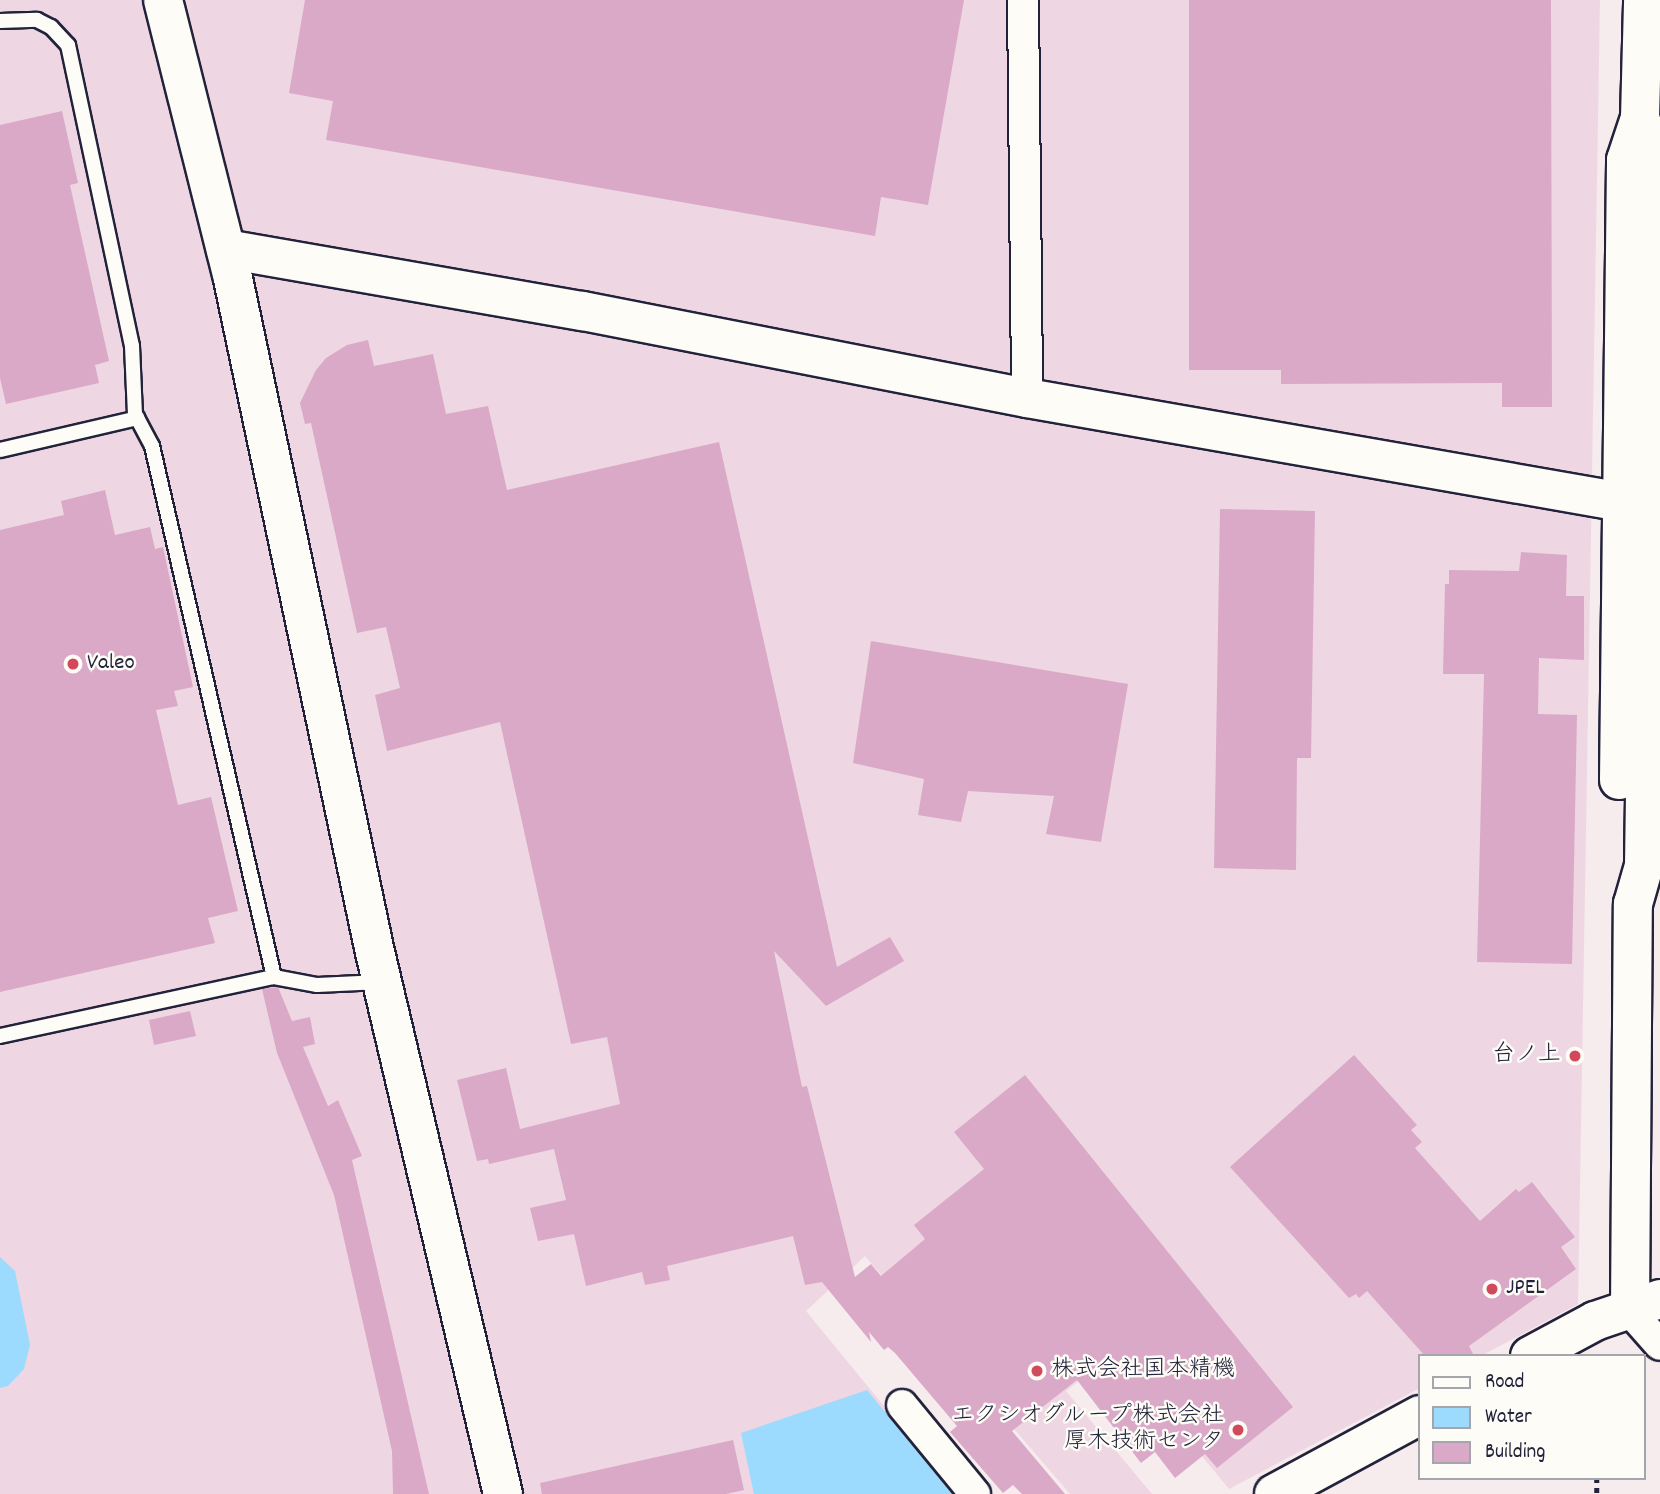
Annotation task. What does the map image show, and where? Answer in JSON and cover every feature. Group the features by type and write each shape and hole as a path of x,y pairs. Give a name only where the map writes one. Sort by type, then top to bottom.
{"street":[{"path":"163,0 226,249 382,982 503,1494"},
{"path":"1023,0 1027,398"},
{"path":"1643,0 1640,118 1626,160 1644,866 1633,904 1645,1305 1660,1345"},
{"path":"1636,503 1656,299 1654,156 1640,118"},
{"path":"226,249 583,311 1027,398 1636,503"},
{"path":"1534,1354 1595,1321 1645,1305"},
{"path":"919,1412 975,1494"},
{"path":"1274,1494 1418,1416"}],"lane":[{"path":"0,21 37,20 51,27 68,45 132,346 137,418 152,446 274,977"},
{"path":"0,450 137,418"},
{"path":"0,1036 274,977 317,985 382,982"}],"shaded area":[{"path":"0,0 1600,0 1578,1304 1485,1354 1418,1354 1418,1389 1229,1489 1116,1352 1066,1391 1152,1494 1070,1494 865,1256 806,1311 956,1494 0,1494"}],"water":[{"path":"0,1257 15,1271 30,1345 24,1369 8,1386 0,1388"},
{"path":"867,1390 952,1494 754,1494 741,1433"}],"building":[{"path":"305,0 964,0 928,205 881,197 875,236 326,140 333,101 289,93"},
{"path":"1189,0 1551,0 1552,407 1502,407 1502,383 1281,384 1281,370 1189,370"},
{"path":"62,111 78,183 70,185 109,361 95,365 99,383 6,404 0,378 0,125"},
{"path":"368,340 374,366 433,354 446,414 488,406 507,490 719,442 837,967 890,937 904,961 826,1006 774,951 802,1087 807,1086 855,1277 871,1264 881,1276 925,1239 914,1225 984,1169 954,1132 1025,1075 1293,1407 1217,1468 1205,1454 1175,1478 1155,1452 1141,1463 1077,1380 1012,1431 1065,1494 1022,1494 1013,1485 1003,1493 950,1432 957,1426 895,1353 888,1347 884,1350 869,1332 871,1342 822,1282 805,1285 793,1236 667,1266 670,1280 645,1285 642,1272 586,1286 574,1234 538,1241 530,1208 566,1200 554,1149 489,1164 488,1159 477,1161 457,1080 506,1068 520,1129 620,1104 607,1037 571,1044 500,722 387,751 375,695 400,688 386,627 357,633 311,423 305,424 300,403 316,370 326,358 347,345"},
{"name":"Valeo","path":"105,490 115,535 150,527 155,549 163,547 193,687 174,691 178,706 156,710 178,805 211,797 238,911 208,918 215,943 0,992 0,530 64,515 61,501"},
{"path":"1220,509 1315,511 1311,758 1297,758 1296,870 1214,868"},
{"path":"1521,552 1567,555 1566,596 1584,596 1584,660 1539,658 1538,714 1577,715 1572,964 1477,962 1484,674 1443,674 1445,584 1449,584 1449,570 1519,571"},
{"path":"871,641 1128,684 1101,842 1046,834 1054,796 968,791 961,822 918,815 924,779 853,763"},
{"path":"278,987 292,1021 310,1017 315,1044 303,1047 328,1106 338,1100 362,1156 352,1160 429,1494 393,1494 392,1451 334,1195 277,1053 262,989"},
{"path":"190,1011 196,1036 154,1045 149,1020"},
{"path":"1354,1055 1417,1125 1411,1130 1422,1142 1415,1148 1480,1221 1516,1189 1519,1192 1532,1182 1575,1237 1561,1247 1576,1269 1469,1346 1473,1354 1423,1354 1367,1291 1359,1298 1356,1294 1349,1298 1230,1167"},
{"path":"733,1440 744,1490 726,1494 542,1494 540,1483"}],"place":[{"name":"Valeo","path":"73,664"},
{"name":"台ノ上","path":"1575,1056"},
{"name":"JPEL","path":"1492,1289"},
{"name":"株式会社国本精機","path":"1037,1371"},
{"name":"エクシオグループ株式会社 厚木技術センタ","path":"1238,1430"}]}
